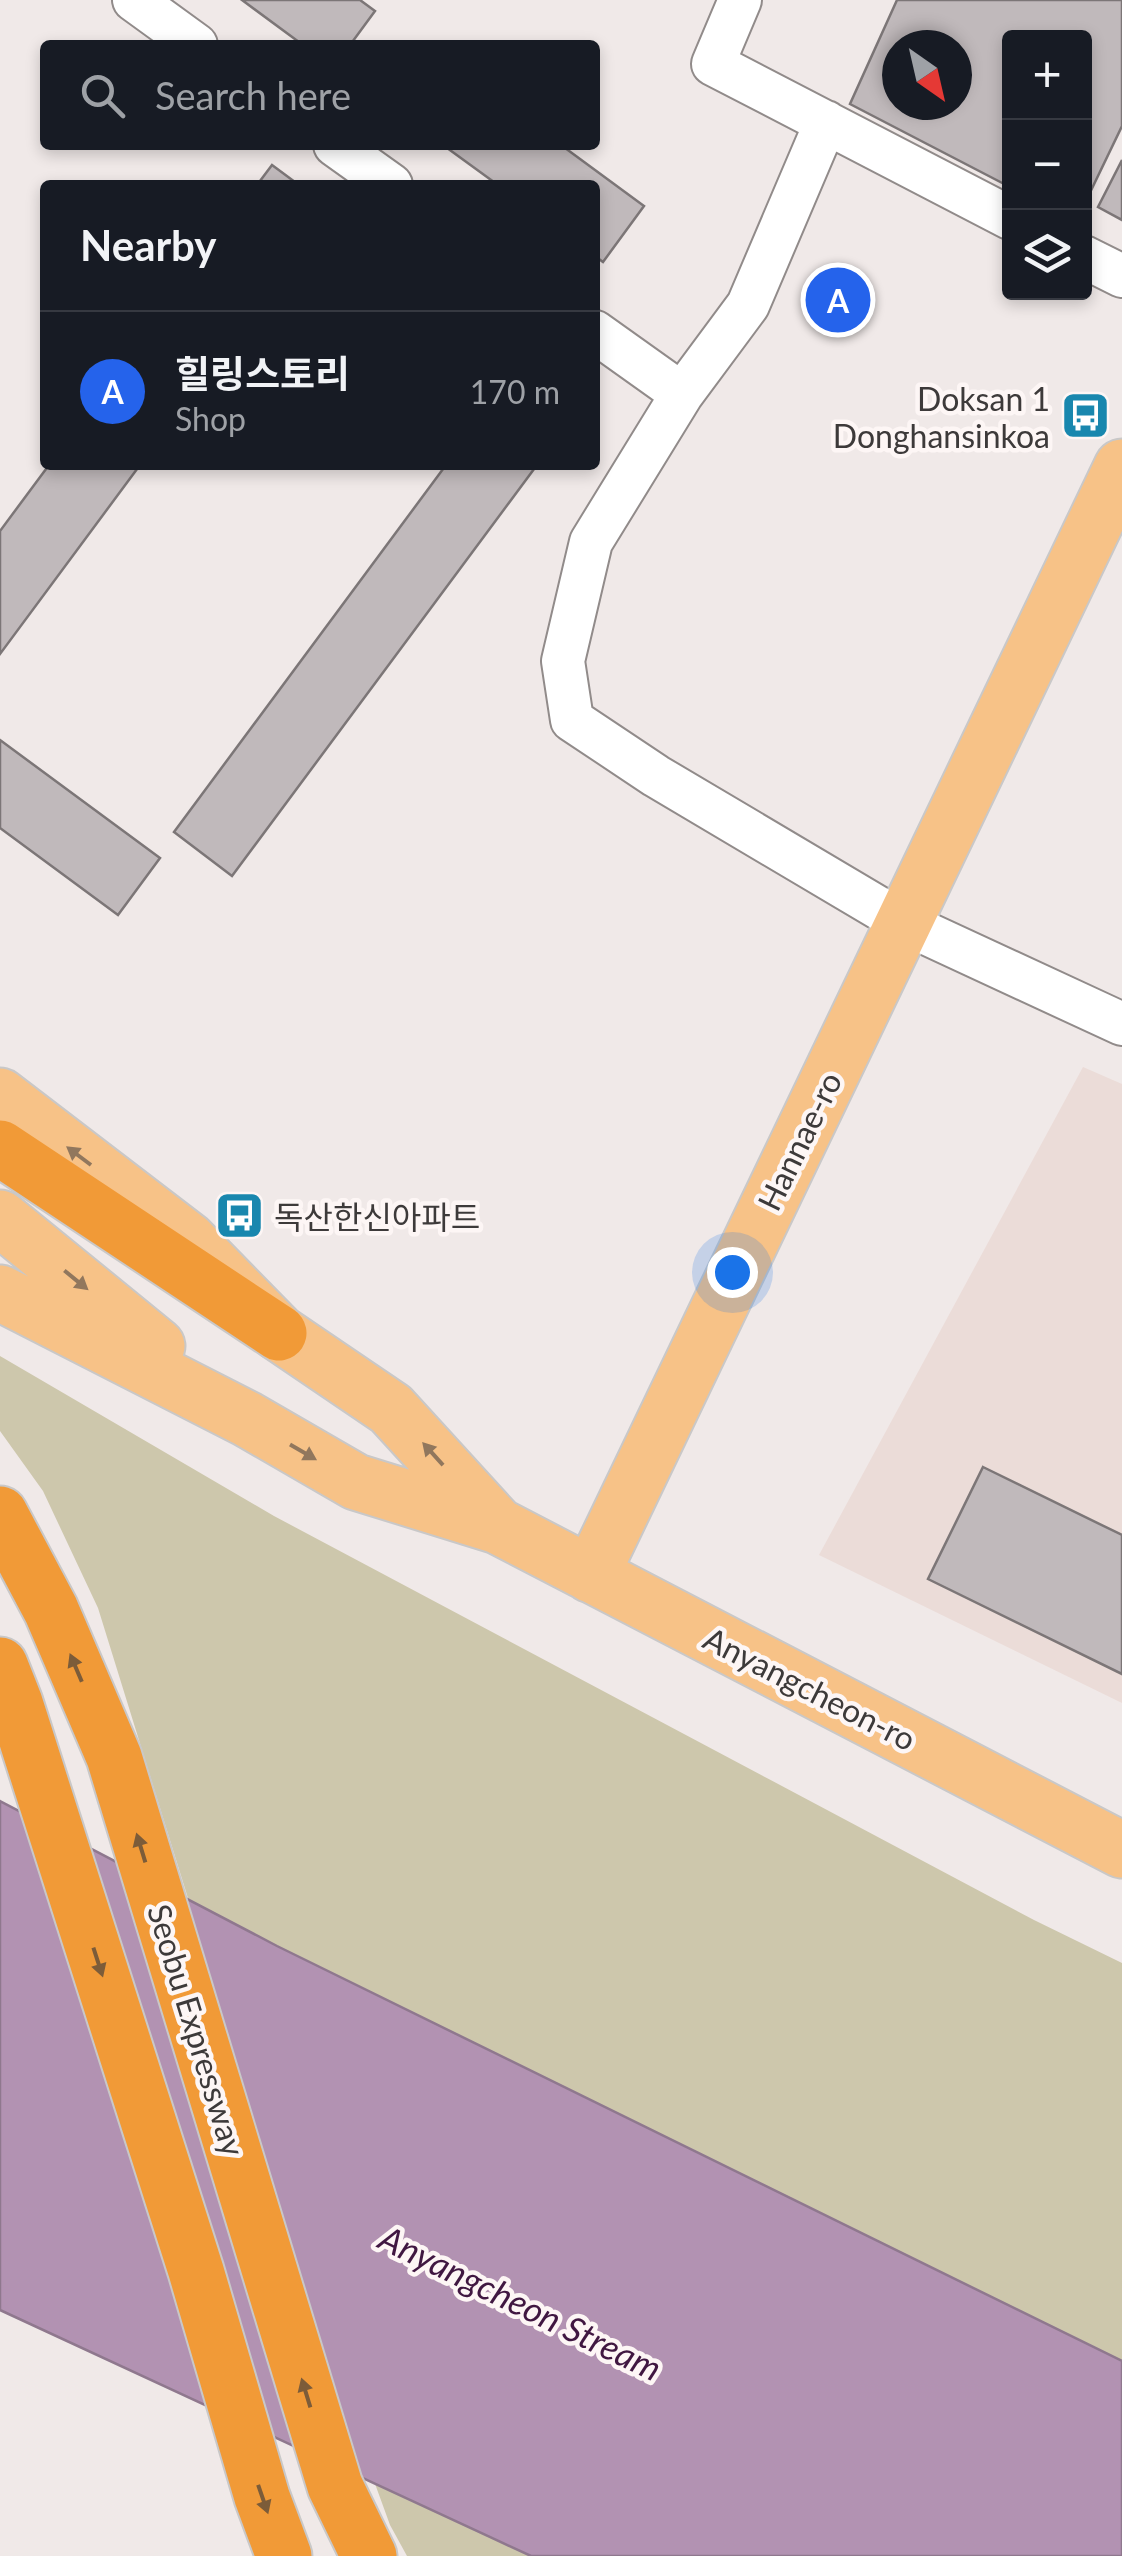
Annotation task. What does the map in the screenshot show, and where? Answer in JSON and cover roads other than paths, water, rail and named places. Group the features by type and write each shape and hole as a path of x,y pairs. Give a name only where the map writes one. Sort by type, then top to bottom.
{"highway":[{"path":"0,1148 279,1333"},
{"name":"Seobu Expressway","path":"0,1514 50,1610 114,1758 335,2486 368,2556"},
{"path":"0,1665 196,2271 262,2497 284,2556"}],"main road":[{"name":"Hannae-ro","path":"591,1575 1122,467"},
{"name":"Anyangcheon-ro","path":"0,1096 188,1240 279,1333 392,1409 498,1526"},
{"path":"0,1218 247,1419"},
{"name":"Anyangcheon-ro","path":"0,1293 247,1419 356,1482 498,1526 1122,1850"}],"street":[{"path":"134,0 189,40"},
{"path":"740,0 713,64 1002,214"},
{"path":"826,122 748,305 682,394 591,542 564,660 572,720 656,776 904,924 1122,1024"},
{"path":"342,150 384,180"},
{"path":"1092,261 1122,276"},
{"path":"600,336 682,394"}],"water":[{"name":"Anyangcheon Stream","path":"0,1801 277,1946 1122,2361 1122,2556 531,2556 0,2310"}],"place":[{"name":"힐링스토리","path":"838,300"},
{"name":"Doksan 1 Donghansinkoa","path":"1085,416"},
{"name":"독산한신아파트","path":"239,1216"}]}
